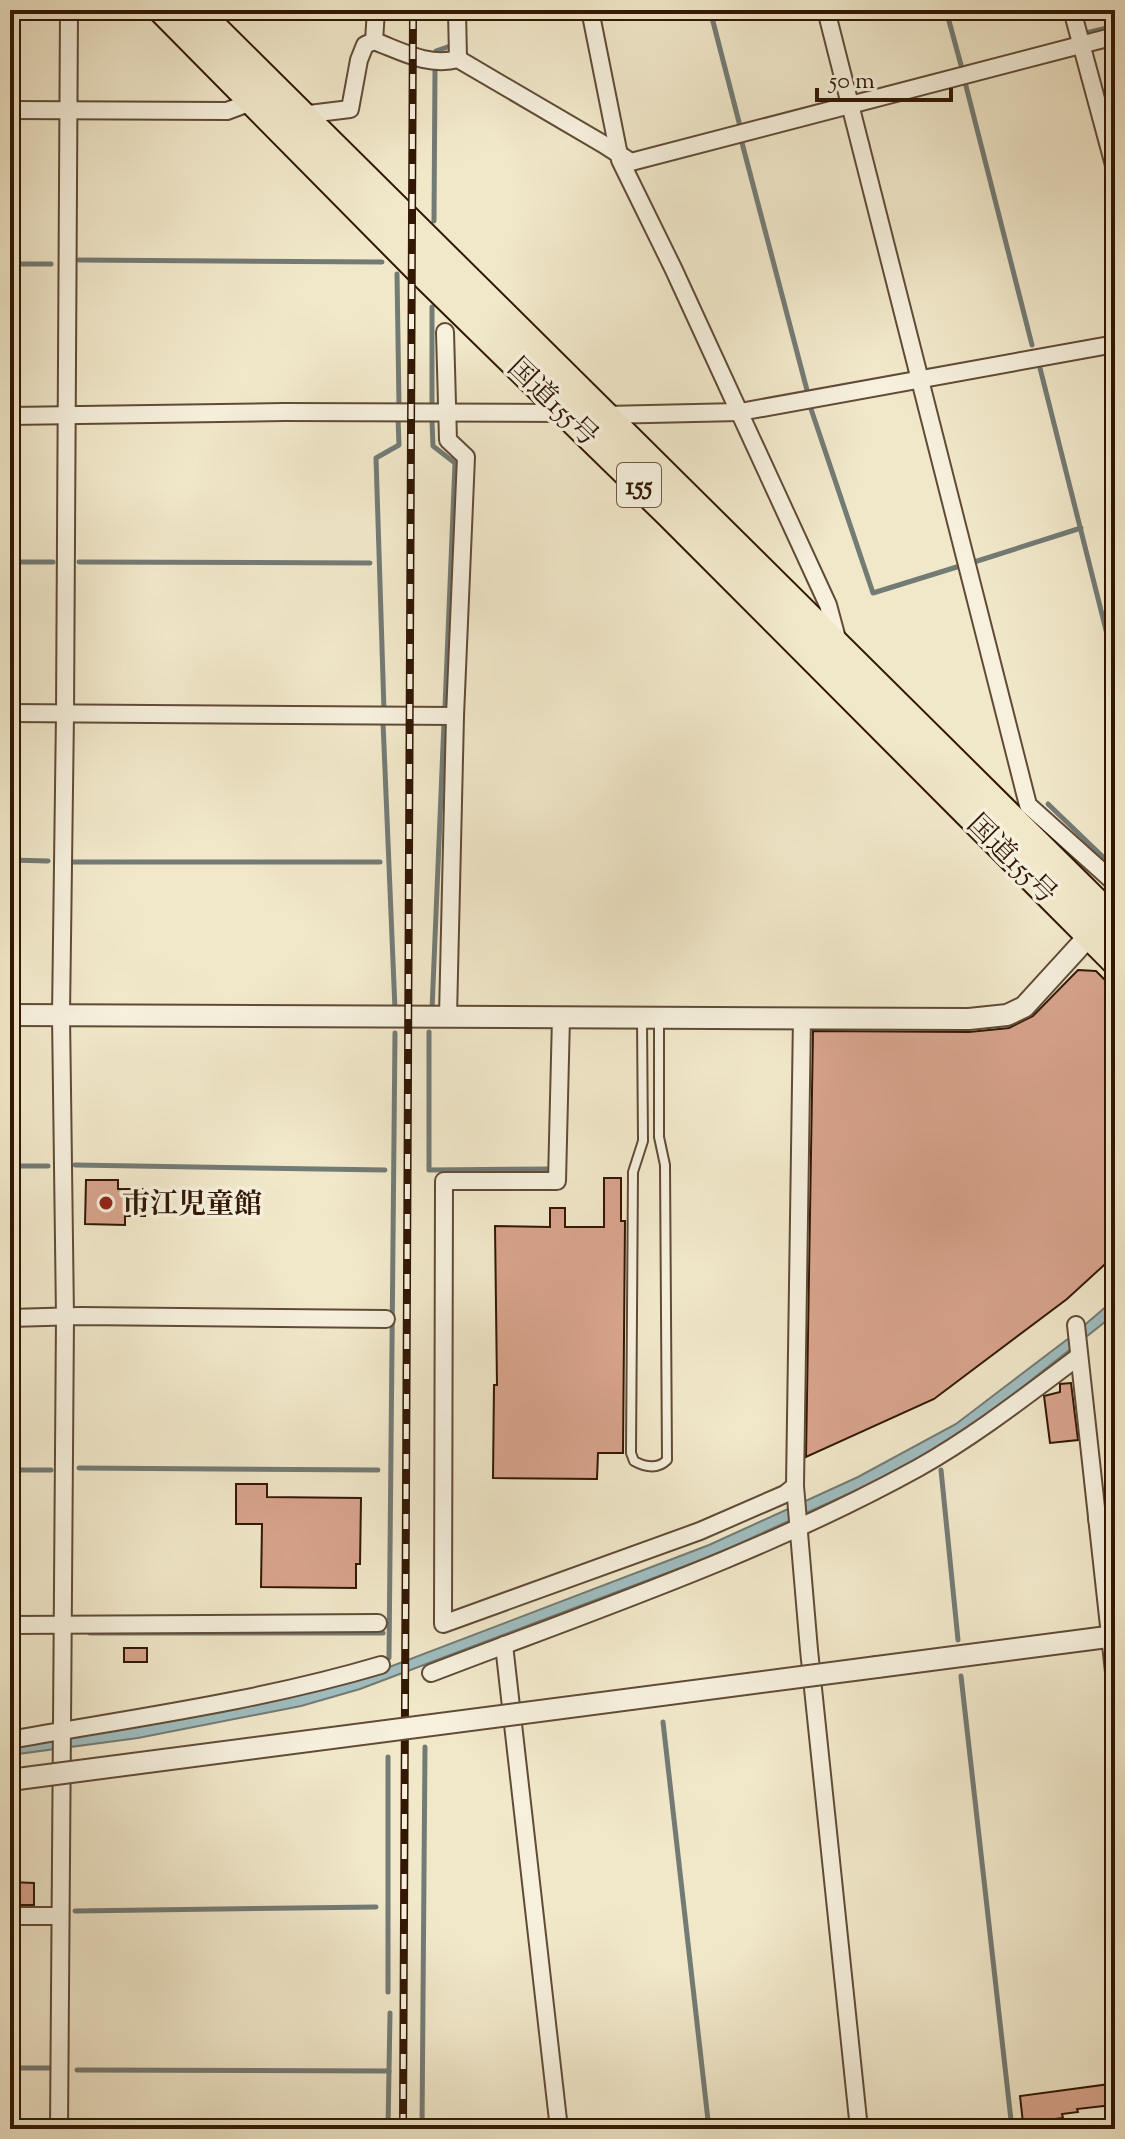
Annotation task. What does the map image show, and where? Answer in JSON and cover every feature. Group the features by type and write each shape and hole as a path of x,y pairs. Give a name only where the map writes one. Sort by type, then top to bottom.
{"highway":[{"name":"国道155号","path":"163,10 566,413 1107,920"},
{"name":"国道155号","path":"195,10 839,648 1107,920 1115,960"}],"street":[{"path":"59,2129 65,1317 61,1015 69,10"},
{"path":"374,41 376,10"},
{"path":"457,10 458,59"},
{"path":"590,10 619,153 828,605 839,648"},
{"path":"826,10 1028,805 1115,883"},
{"path":"1072,10 1115,169"},
{"path":"301,115 350,109 359,60 365,45 374,41 422,59 442,63 458,59 631,162 1115,36"},
{"path":"10,110 227,111 254,101"},
{"path":"445,332 448,440 466,457 455,716 448,1016"},
{"path":"602,415 740,412 1115,344"},
{"path":"10,416 446,411 566,413"},
{"path":"10,713 455,716"},
{"path":"10,1015 969,1019 1007,1015 1024,1007 1107,920"},
{"path":"561,1017 557,1181 444,1181 443,1624 700,1531 785,1494 795,1486"},
{"path":"802,1017 795,1486 859,2129"},
{"path":"10,1318 386,1319"},
{"path":"1076,1327 1115,1681"},
{"path":"431,1673 735,1557 920,1467 994,1420 1078,1353"},
{"path":"1097,1519 1115,1517"},
{"path":"10,1625 378,1623"},
{"path":"10,1780 1112,1636"},
{"path":"504,1645 559,2129"},
{"path":"10,1740 240,1701 381,1665"},
{"path":"10,1916 60,1916"}],"lane":[{"path":"650,1017 659,1137 665,1165 667,1460 662,1465 643,1466 634,1461 631,1453 633,1172 643,1141 650,1017"}],"water":[{"path":"1115,1299 1115,1314 972,1427 918,1460 712,1556 360,1689 301,1706 138,1738 10,1755 10,1744 358,1679 709,1545 858,1477 956,1424"}],"building":[{"path":"1078,970 1096,971 1115,990 1115,1255 1067,1299 934,1399 806,1457 813,1031 969,1032 1009,1028 1033,1016"},
{"path":"604,1178 621,1178 621,1221 625,1221 623,1453 598,1453 597,1479 493,1478 494,1385 497,1385 495,1226 550,1227 550,1208 565,1208 565,1227 604,1227"},
{"path":"86,1180 118,1180 118,1189 146,1189 145,1216 125,1216 125,1225 85,1224"},
{"path":"1071,1383 1078,1440 1050,1443 1044,1396 1060,1392 1060,1384"},
{"path":"236,1484 267,1484 267,1497 361,1498 360,1564 356,1564 356,1588 261,1587 262,1524 236,1524"},
{"path":"124,1648 147,1648 147,1662 124,1662"},
{"path":"10,1882 34,1883 34,1905 10,1905"},
{"path":"1110,2084 1112,2105 1077,2109 1078,2112 1062,2114 1063,2118 1023,2123 1020,2096"}],"waterway":[{"path":"710,10 740,126"},
{"path":"946,10 961,65"},
{"path":"1086,33 1115,26"},
{"path":"436,51 453,45"},
{"path":"434,221 435,69"},
{"path":"965,82 1032,345"},
{"path":"741,139 808,394"},
{"path":"79,260 382,262"},
{"path":"10,264 51,264"},
{"path":"397,274 399,406"},
{"path":"432,307 432,405"},
{"path":"1040,368 1115,666"},
{"path":"810,406 873,593 960,566"},
{"path":"384,710 376,458 399,445 398,418"},
{"path":"432,421 433,446 455,463 445,707"},
{"path":"971,563 1081,528"},
{"path":"10,562 53,562"},
{"path":"79,562 370,563"},
{"path":"383,722 395,1009"},
{"path":"432,1010 444,722"},
{"path":"1048,804 1103,857 1115,860"},
{"path":"10,860 48,861"},
{"path":"73,862 380,862"},
{"path":"429,1032 429,1170 552,1169"},
{"path":"389,1658 395,1033"},
{"path":"75,1165 385,1170"},
{"path":"10,1166 48,1166"},
{"path":"79,1468 378,1470"},
{"path":"10,1470 51,1470"},
{"path":"941,1470 958,1640"},
{"path":"90,1633 383,1633"},
{"path":"961,1676 1012,2129"},
{"path":"663,1722 709,2129"},
{"path":"422,2129 425,1747"},
{"path":"388,1757 388,1992"},
{"path":"75,1911 376,1907"},
{"path":"388,2129 390,2013"},
{"path":"10,2068 50,2068"},
{"path":"77,2070 389,2071"}],"railway":[{"path":"403,2129 413,10"}],"place":[{"name":"市江児童館","path":"106,1203"}]}
